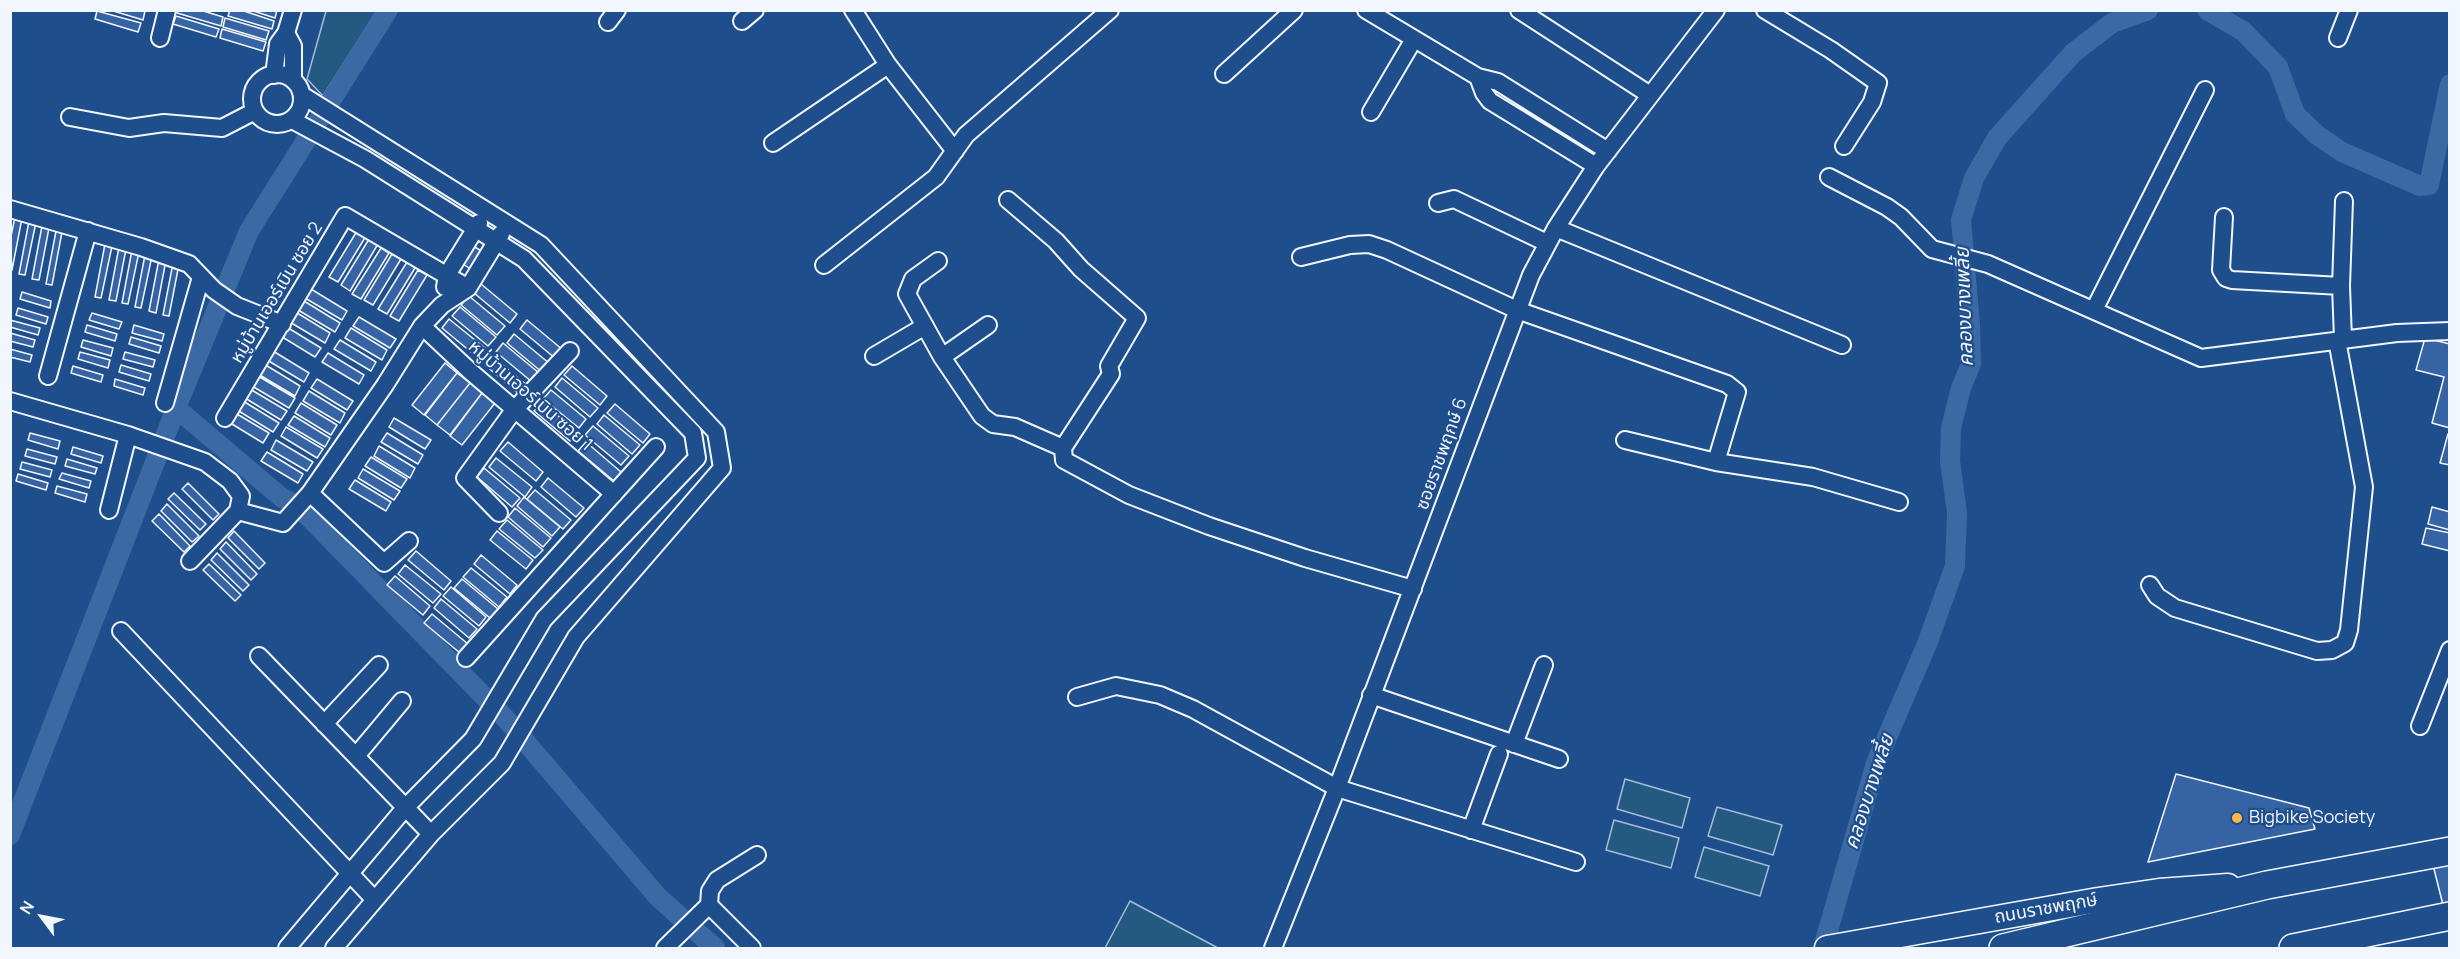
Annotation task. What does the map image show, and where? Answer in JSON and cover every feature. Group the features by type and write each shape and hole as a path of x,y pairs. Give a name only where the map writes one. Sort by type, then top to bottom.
{"main road":[{"name":"ถนนราชพฤกษ์","path":"2003,948 2267,885 2450,851"},
{"name":"ถนนราชพฤกษ์","path":"1827,948 2159,891 2267,885"},
{"path":"2293,948 2450,916"}],"street":[{"path":"160,38 167,10"},
{"path":"274,75 278,44 286,33 293,10"},
{"path":"853,10 888,65 955,151"},
{"path":"824,265 936,177 966,135 1110,10"},
{"path":"1224,74 1294,10"},
{"path":"1366,10 1478,77 1498,82 1608,151"},
{"path":"1519,10 1650,95"},
{"name":"ซอยราชพฤกษ์ 6","path":"1273,948 1337,788 1517,310 1551,235 1596,166 1716,10"},
{"path":"1765,10 1831,50 1878,83 1872,102 1844,146"},
{"path":"2338,38 2349,10"},
{"path":"286,33 293,46 293,80 302,95 541,245 716,432 722,468 576,637 502,763 431,834 334,948"},
{"path":"1371,112 1414,39"},
{"path":"773,143 888,65"},
{"path":"293,80 274,75 267,77 255,88 253,96 255,111 261,118 276,124 292,120 300,109 302,95"},
{"path":"1478,77 1484,93 1490,100 1596,166"},
{"path":"2094,310 2205,90"},
{"path":"70,117 129,128 164,123 222,128 255,111"},
{"path":"287,948 405,808 473,739 544,619 697,458 693,433 524,259 365,159 292,120"},
{"path":"1829,177 1887,207 1901,217 1926,245 1945,253 1974,259 2201,358 2340,339 2397,333 2450,331"},
{"path":"1438,203 1454,199 1842,345"},
{"path":"1008,200 1056,241 1081,269 1137,318 1110,366 1111,374 1063,448 1063,458 1130,495 1275,548 1413,589"},
{"path":"2150,585 2168,606 2317,651 2332,650 2344,643 2349,630 2364,487 2340,339 2344,201"},
{"path":"10,209 88,231 189,264 214,290 237,306 282,324"},
{"path":"442,305 447,275 487,211"},
{"name":"หมู่บ้านเออร์เบิน ซอย 2","path":"225,418 345,216 468,288"},
{"path":"2224,217 2221,270 2226,278 2341,286"},
{"path":"238,511 283,523 310,493 386,385 422,326 442,305 468,288 507,224"},
{"path":"48,376 88,231"},
{"path":"1301,257 1350,245 1369,244 1387,250 1517,310 1733,388 1737,392 1716,462"},
{"path":"938,261 913,279 907,294 942,357 993,424 1028,431 1063,448"},
{"path":"165,403 201,277"},
{"path":"942,357 988,325"},
{"name":"หมู่บ้านเออร์เบิน ซอย 1","path":"422,326 514,410 614,494"},
{"path":"874,356 925,326"},
{"path":"499,513 465,478 514,410 570,351"},
{"path":"10,401 186,454 205,462 230,481 241,496 238,511 190,561"},
{"path":"109,510 128,435"},
{"path":"1625,440 1716,462 1813,477 1899,502"},
{"path":"466,658 656,447"},
{"path":"310,493 384,563 409,541"},
{"path":"120,631 375,900"},
{"path":"2420,726 2450,650"},
{"path":"259,656 431,834"},
{"path":"1514,744 1544,664"},
{"path":"324,724 379,665"},
{"path":"1077,698 1116,686 1160,695 1193,709 1337,788 1576,862"},
{"path":"1371,695 1559,759"},
{"path":"356,756 402,701"},
{"path":"1471,830 1499,754"},
{"path":"665,948 709,905 710,891 717,880 757,855"},
{"path":"709,905 752,948"}],"shaded area":[{"path":"326,11 377,11 323,96 307,79"},
{"path":"1625,779 1690,798 1682,828 1617,809"},
{"path":"1717,807 1782,825 1773,855 1708,836"},
{"path":"1614,820 1679,838 1671,868 1606,850"},
{"path":"1704,847 1769,866 1760,896 1695,877"},
{"path":"1130,901 1218,948 1105,948"}],"building":[{"path":"110,10 142,10 145,11 143,20"},
{"path":"178,10 200,10 223,17 221,26 177,13"},
{"path":"230,10 241,10 274,21 272,29 228,16"},
{"path":"250,10 277,10 275,18"},
{"path":"97,11 141,23 138,32 95,19"},
{"path":"176,16 219,29 216,37 173,24"},
{"path":"225,18 269,31 266,40 223,27"},
{"path":"222,29 266,42 263,51 220,38"},
{"path":"15,217 22,218 12,270 10,241"},
{"path":"29,221 36,222 25,275 19,274"},
{"path":"42,226 49,228 39,280 32,279"},
{"path":"56,231 62,232 52,285 46,284"},
{"path":"357,231 366,236 338,282 329,277"},
{"path":"369,239 378,244 350,291 341,285"},
{"path":"105,244 112,246 101,298 95,297"},
{"path":"470,244 483,252 472,270 460,262"},
{"path":"119,247 126,249 116,301 109,300"},
{"path":"381,248 389,253 361,299 352,294"},
{"path":"132,250 139,252 128,304 122,303"},
{"path":"392,254 401,259 373,305 364,300"},
{"path":"145,255 152,256 141,308 135,307"},
{"path":"159,259 166,260 156,313 149,311"},
{"path":"407,262 415,268 387,314 378,309"},
{"path":"173,263 179,264 169,316 163,315"},
{"path":"418,270 427,275 399,321 390,316"},
{"path":"481,284 517,314 510,323 474,293"},
{"path":"311,289 347,311 342,320 305,298"},
{"path":"22,292 51,301 50,308 20,299"},
{"path":"469,296 505,326 497,335 461,305"},
{"path":"304,301 340,323 335,332 298,310"},
{"path":"460,307 496,337 488,346 452,316"},
{"path":"18,308 48,317 46,324 16,315"},
{"path":"294,311 330,333 325,343 288,321"},
{"path":"92,313 122,322 119,329 89,320"},
{"path":"359,317 396,339 390,348 353,326"},
{"path":"449,319 485,348 477,357 442,328"},
{"path":"10,320 40,328 38,335 10,327"},
{"path":"527,320 563,350 556,359 520,329"},
{"path":"87,325 117,334 115,341 85,332"},
{"path":"134,325 164,334 162,341 132,333"},
{"path":"285,326 321,348 315,357 279,335"},
{"path":"351,328 387,350 382,360 345,338"},
{"path":"10,333 35,340 33,347 10,341"},
{"path":"514,334 550,364 543,373 507,343"},
{"path":"131,337 161,346 159,353 129,344"},
{"path":"2425,338 2450,344 2450,428 2432,423 2444,377 2416,370"},
{"path":"83,340 113,348 111,356 81,347"},
{"path":"340,340 376,362 371,371 334,349"},
{"path":"503,343 539,373 532,382 496,352"},
{"path":"10,349 32,355 30,362 10,357"},
{"path":"273,351 309,373 304,382 267,360"},
{"path":"80,352 110,360 108,368 78,359"},
{"path":"125,352 155,360 153,367 123,359"},
{"path":"328,353 364,375 359,384 322,362"},
{"path":"492,356 528,386 520,395 485,365"},
{"path":"445,363 457,373 424,415 412,405"},
{"path":"264,364 300,386 295,396 258,374"},
{"path":"121,365 151,374 149,381 119,372"},
{"path":"73,366 103,375 101,382 71,373"},
{"path":"572,366 607,396 600,405 564,375"},
{"path":"457,373 470,383 437,425 425,415"},
{"path":"258,376 295,398 289,408 252,386"},
{"path":"562,378 598,408 590,417 555,387"},
{"path":"115,379 145,388 143,395 114,386"},
{"path":"317,379 353,401 347,410 311,388"},
{"path":"470,383 482,393 450,435 437,425"},
{"path":"250,389 287,411 281,420 245,398"},
{"path":"551,390 586,419 579,428 543,399"},
{"path":"309,391 345,413 340,423 303,401"},
{"path":"482,393 495,403 462,445 450,436"},
{"path":"243,401 279,423 273,432 237,410"},
{"path":"542,402 577,432 570,441 534,411"},
{"path":"301,403 337,425 331,435 295,413"},
{"path":"615,404 650,434 643,443 607,413"},
{"path":"232,411 269,433 263,443 227,421"},
{"path":"604,415 640,445 632,454 597,424"},
{"path":"294,416 330,438 325,447 288,425"},
{"path":"394,418 431,440 425,449 389,427"},
{"path":"593,426 629,456 621,465 585,435"},
{"path":"286,427 323,449 317,458 281,436"},
{"path":"30,433 60,441 58,449 28,440"},
{"path":"387,433 423,455 418,464 381,442"},
{"path":"2448,434 2450,435 2450,465 2440,463"},
{"path":"276,440 313,462 307,471 271,450"},
{"path":"508,442 543,472 536,481 500,451"},
{"path":"586,442 621,472 614,481 578,451"},
{"path":"379,446 415,468 410,478 374,456"},
{"path":"73,447 103,456 101,463 71,454"},
{"path":"27,449 57,457 55,464 25,456"},
{"path":"267,452 303,474 298,483 261,461"},
{"path":"371,457 407,479 401,488 365,466"},
{"path":"496,458 532,487 525,497 489,467"},
{"path":"67,459 97,468 95,474 65,466"},
{"path":"22,462 52,470 50,477 20,469"},
{"path":"484,468 520,498 512,507 477,477"},
{"path":"363,469 400,491 394,500 358,478"},
{"path":"62,473 91,481 89,488 59,479"},
{"path":"18,474 48,483 46,490 16,481"},
{"path":"548,478 584,508 576,517 541,487"},
{"path":"355,480 391,502 386,511 349,489"},
{"path":"188,483 219,514 213,520 182,489"},
{"path":"57,486 87,494 85,502 55,493"},
{"path":"535,490 571,520 563,529 527,499"},
{"path":"174,493 206,524 200,530 168,499"},
{"path":"524,497 560,527 552,536 517,506"},
{"path":"167,504 199,536 192,542 161,511"},
{"path":"2432,507 2450,512 2450,530 2428,524"},
{"path":"515,508 551,538 543,547 508,517"},
{"path":"159,514 190,546 184,552 152,521"},
{"path":"507,520 543,550 535,558 499,529"},
{"path":"2426,528 2450,533 2450,551 2422,544"},
{"path":"234,531 265,563 259,569 228,538"},
{"path":"497,531 533,560 526,569 490,540"},
{"path":"226,542 257,574 251,580 220,549"},
{"path":"416,551 451,581 444,590 408,560"},
{"path":"217,553 249,585 243,591 211,560"},
{"path":"481,555 517,585 510,594 474,564"},
{"path":"209,564 241,595 235,601 203,570"},
{"path":"405,565 441,594 433,603 398,574"},
{"path":"471,568 507,597 499,607 463,577"},
{"path":"395,576 430,606 423,615 387,585"},
{"path":"462,579 498,609 490,618 454,588"},
{"path":"451,587 486,617 479,626 443,596"},
{"path":"441,599 477,629 469,638 434,608"},
{"path":"432,614 468,644 460,653 424,623"},
{"name":"Bigbike Society","path":"2176,774 2309,808 2315,829 2148,862"},
{"path":"2450,846 2450,903 2443,905 2433,865"}],"waterway":[{"path":"10,835 176,408 249,231 388,10"},
{"name":"คลองบางเพลี้ย","path":"1823,948 1876,763 1927,644 1955,566 1957,513 1950,461 1951,428 1961,388 1971,364 1961,220 1974,178 1997,138 2073,53 2112,23 2148,10"},
{"name":"คลองบางเพลี้ย","path":"2207,10 2243,31 2278,67 2295,114 2317,135 2342,152 2420,186 2429,185 2450,84"},
{"path":"176,408 282,498 297,505 506,719 658,897 715,948"}],"place":[{"name":"Bigbike Society","path":"2237,818"}]}
